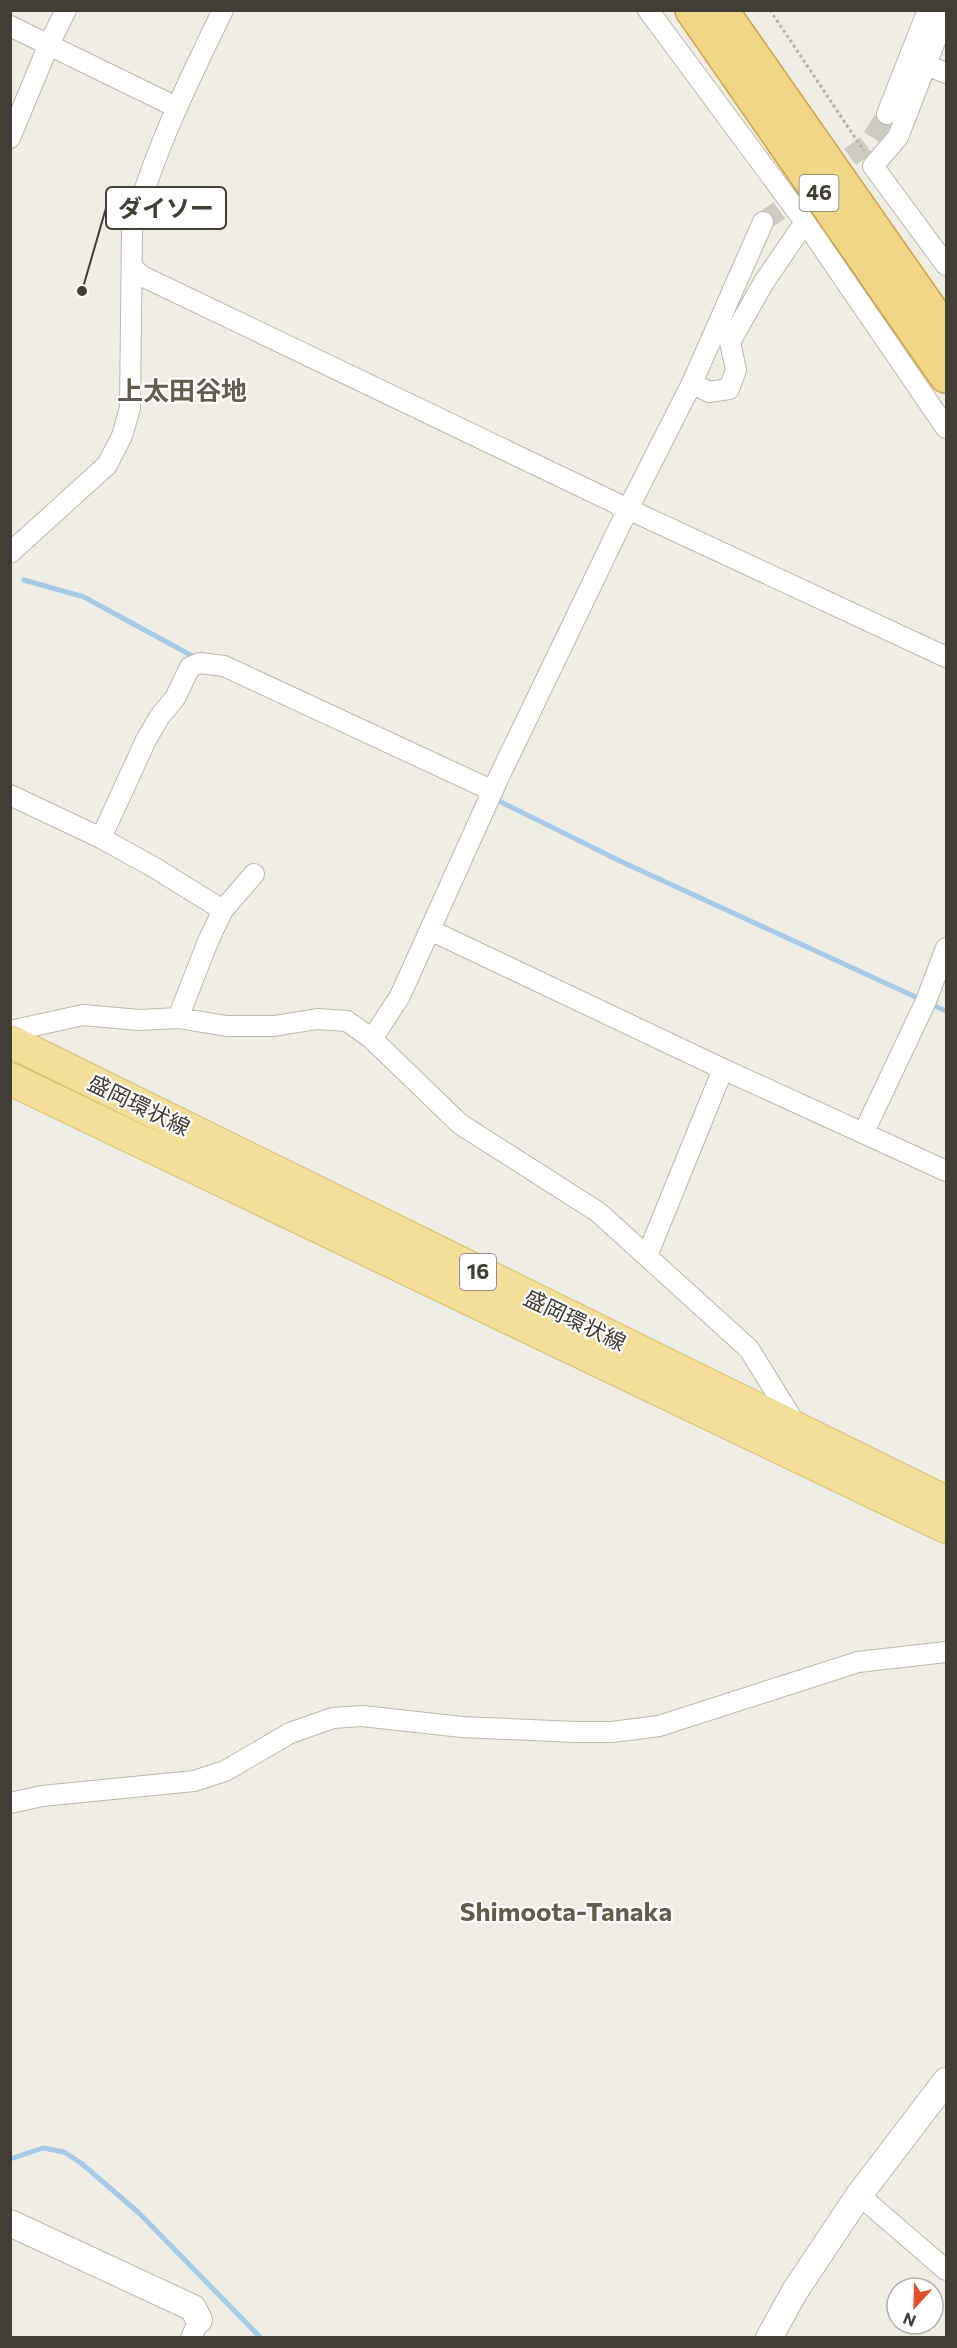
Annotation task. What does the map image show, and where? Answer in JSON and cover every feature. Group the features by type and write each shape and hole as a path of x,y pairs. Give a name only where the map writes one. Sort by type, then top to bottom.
{"highway":[{"name":"46","path":"692,10 946,376"},
{"name":"46","path":"721,10 946,332"}],"main road":[{"name":"盛岡環状線","path":"10,1041 946,1502"},
{"name":"盛岡環状線","path":"10,1079 946,1527"}],"street":[{"path":"10,138 49,44 66,10"},
{"path":"10,553 107,465 122,436 130,408 132,231 136,213 176,107 224,10"},
{"path":"648,10 806,222 946,428"},
{"path":"886,114 928,10"},
{"path":"946,13 898,137 873,166 946,265"},
{"path":"10,26 176,107"},
{"path":"926,65 946,73"},
{"path":"372,1039 400,996 493,791 628,509 692,383 764,222"},
{"path":"692,383 709,392 729,389 736,370 730,342 764,282 806,222"},
{"path":"132,267 142,276 628,509 946,657"},
{"path":"101,838 123,788 160,716 175,698 190,667 200,663 224,666 493,791"},
{"path":"10,795 101,838 223,910"},
{"path":"178,1018 223,910 254,874"},
{"path":"430,930 723,1069 946,1171"},
{"path":"864,1132 926,1001 946,948"},
{"path":"10,1031 83,1015 139,1020 178,1018 228,1026 274,1026 317,1019 347,1022 372,1039 460,1124 598,1212 749,1349 800,1430"},
{"path":"646,1256 723,1069"},
{"path":"10,1803 42,1796 194,1781 225,1771 290,1733 333,1718 362,1716 462,1727 612,1732 659,1726 858,1662 946,1652"},
{"path":"769,2337 795,2291 859,2195 946,2080"},
{"path":"859,2195 946,2270"},
{"path":"10,2223 193,2308 195,2329"}],"path":[{"path":"770,10 873,166"}],"waterway":[{"path":"24,580 84,597 196,658"},
{"path":"495,799 620,861 946,1011"},
{"path":"10,2159 43,2148 64,2152 81,2163 139,2213 261,2338"}],"tunnel":[{"path":"826,175 869,143 887,114"},
{"path":"763,222 803,193"}],"place":[{"name":"ダイソー","path":"82,291"}],"district":[{"name":"上太田谷地","path":"182,391"},
{"name":"Shimoota-Tanaka","path":"566,1912"}]}
